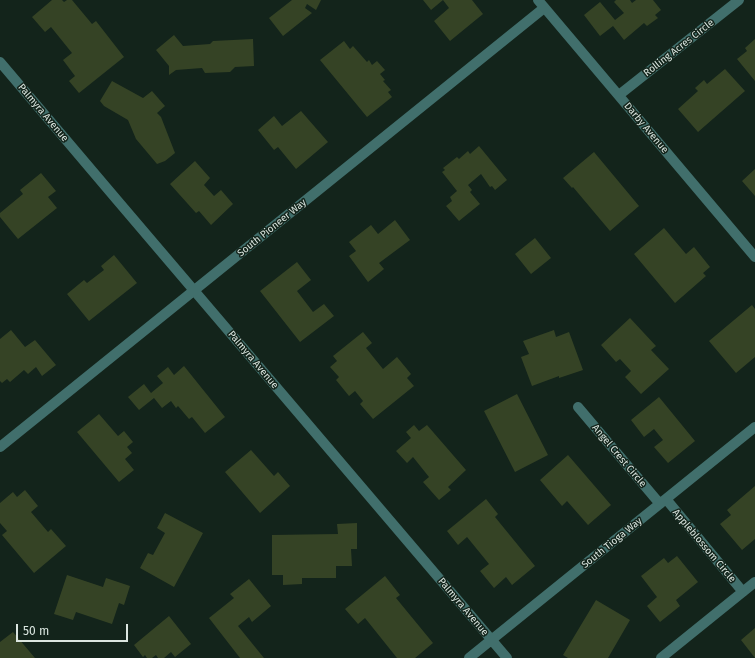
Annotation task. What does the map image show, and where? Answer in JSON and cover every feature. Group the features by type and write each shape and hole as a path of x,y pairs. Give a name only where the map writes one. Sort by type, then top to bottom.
{"street":[{"name":"Rolling Acres Circle","path":"619,96 739,0"},
{"name":"Darby Avenue","path":"541,4 755,257"},
{"name":"South Pioneer Way","path":"0,447 194,291 541,4"},
{"name":"Palmyra Avenue","path":"0,62 507,658"},
{"name":"Angel Crest Circle","path":"578,407 663,502"},
{"name":"South Tioga Way","path":"469,658 755,427"},
{"name":"Appleblossom Circle","path":"663,502 743,592"},
{"name":"Appleblossom Circle","path":"661,658 755,582"}],"building":[{"path":"52,0 62,0 64,2 67,0 72,0 92,24 96,21 124,57 79,93 69,81 75,76 63,60 72,53 51,27 45,32 32,17"},
{"path":"292,0 321,0 316,10 307,4 305,8 312,13 283,36 269,18"},
{"path":"423,0 443,0 431,10"},
{"path":"443,0 472,0 483,14 450,41 434,21 449,8"},
{"path":"616,0 630,0 632,3 636,0 653,0 661,10 655,15 658,18 647,26 644,23 624,40 613,26 600,36 584,15 600,2 615,20 624,13 614,2"},
{"path":"174,35 183,46 210,44 213,41 253,39 254,66 235,67 230,72 205,73 202,68 176,70 169,75 169,66 156,50"},
{"path":"755,39 755,81 737,59 747,51 745,48"},
{"path":"344,41 350,49 353,46 367,62 369,60 372,65 377,61 385,70 380,74 385,80 383,81 391,90 388,92 392,97 367,117 320,60"},
{"path":"725,69 745,91 698,132 678,109 698,91 695,88 704,80 707,84"},
{"path":"112,81 143,98 152,91 165,106 157,113 161,117 175,153 165,161 157,164 136,139 128,120 104,106 100,101"},
{"path":"301,111 328,142 296,169 278,147 274,150 258,130 274,116 282,126"},
{"path":"479,146 507,180 495,190 492,186 490,187 481,174 468,185 472,190 470,192 480,204 459,221 446,206 452,201 450,197 457,191 442,172 445,170 443,168 457,157 459,159 468,151 470,154"},
{"path":"594,152 639,206 610,231 573,187 572,188 563,178"},
{"path":"195,161 210,178 204,185 214,196 221,190 233,204 211,225 199,211 196,213 170,184"},
{"path":"755,169 755,196 742,181"},
{"path":"41,173 56,191 48,197 57,208 18,239 0,217 0,213 23,194 20,190"},
{"path":"395,220 410,240 379,263 384,269 368,282 349,256 356,251 349,242 371,225 378,234"},
{"path":"664,228 686,254 694,247 710,267 703,273 706,276 675,303 634,254"},
{"path":"535,238 551,258 531,274 515,254"},
{"path":"114,255 137,283 89,321 67,294 84,280 87,283 104,270 101,266"},
{"path":"297,262 311,280 297,291 313,312 324,304 334,316 300,342 260,291"},
{"path":"752,305 755,309 755,357 736,373 709,341"},
{"path":"630,318 656,346 651,350 669,369 641,394 625,377 631,371 620,359 616,362 601,345"},
{"path":"11,330 25,347 35,340 56,365 42,376 36,367 28,374 24,370 10,382 7,379 2,383 0,381 0,339"},
{"path":"554,330 556,337 569,332 583,370 559,378 559,376 532,386 521,357 529,354 523,341"},
{"path":"363,332 372,343 366,348 383,369 397,357 411,374 407,378 414,386 373,419 360,404 363,401 355,391 349,396 336,380 339,377 330,367 337,361 333,356"},
{"path":"184,366 225,417 205,433 192,417 189,419 178,406 176,408 171,401 162,408 154,398 139,410 128,397 144,384 151,393 163,383 157,376 168,367 174,375"},
{"path":"517,394 548,455 515,472 484,411"},
{"path":"659,397 695,441 668,463 654,447 663,440 654,429 644,437 631,420"},
{"path":"99,414 118,436 124,431 133,442 127,447 132,453 125,459 134,470 119,482 77,432"},
{"path":"414,425 419,431 427,425 466,470 448,487 451,490 439,500 423,482 429,477 413,457 407,463 396,451 411,438 406,432"},
{"path":"251,450 274,476 278,472 290,486 260,513 225,472"},
{"path":"568,455 611,505 588,525 567,501 562,506 540,480"},
{"path":"755,486 755,539 742,550 720,524 731,515 727,510"},
{"path":"25,490 38,506 31,512 48,532 51,529 66,546 34,573 2,535 7,531 0,523 0,503 13,492 17,497"},
{"path":"486,499 498,514 495,517 535,566 512,585 506,577 494,588 480,571 489,564 467,537 458,545 447,531"},
{"path":"165,513 203,533 174,587 140,568 148,553 153,555 165,533 157,528"},
{"path":"357,523 357,549 351,549 352,566 336,566 336,578 302,578 302,584 283,585 283,575 272,575 272,535 338,534 337,524"},
{"path":"677,556 698,582 676,600 680,606 660,622 647,606 657,597 641,576 664,558 668,563"},
{"path":"67,575 103,587 106,578 130,586 124,605 119,603 112,624 76,612 73,620 54,614"},
{"path":"385,576 400,595 396,598 433,643 415,658 397,658 365,618 358,624 345,609"},
{"path":"249,579 271,606 252,622 249,617 238,626 264,658 240,658 209,618 234,598 230,594"},
{"path":"596,600 630,620 608,658 568,658 563,655"},
{"path":"169,616 191,644 175,657 171,652 164,658 158,658 156,655 152,658 147,658 145,655 143,657 134,645"},
{"path":"755,628 755,658 741,640"},
{"path":"13,632 35,658 0,658 0,642"}]}
